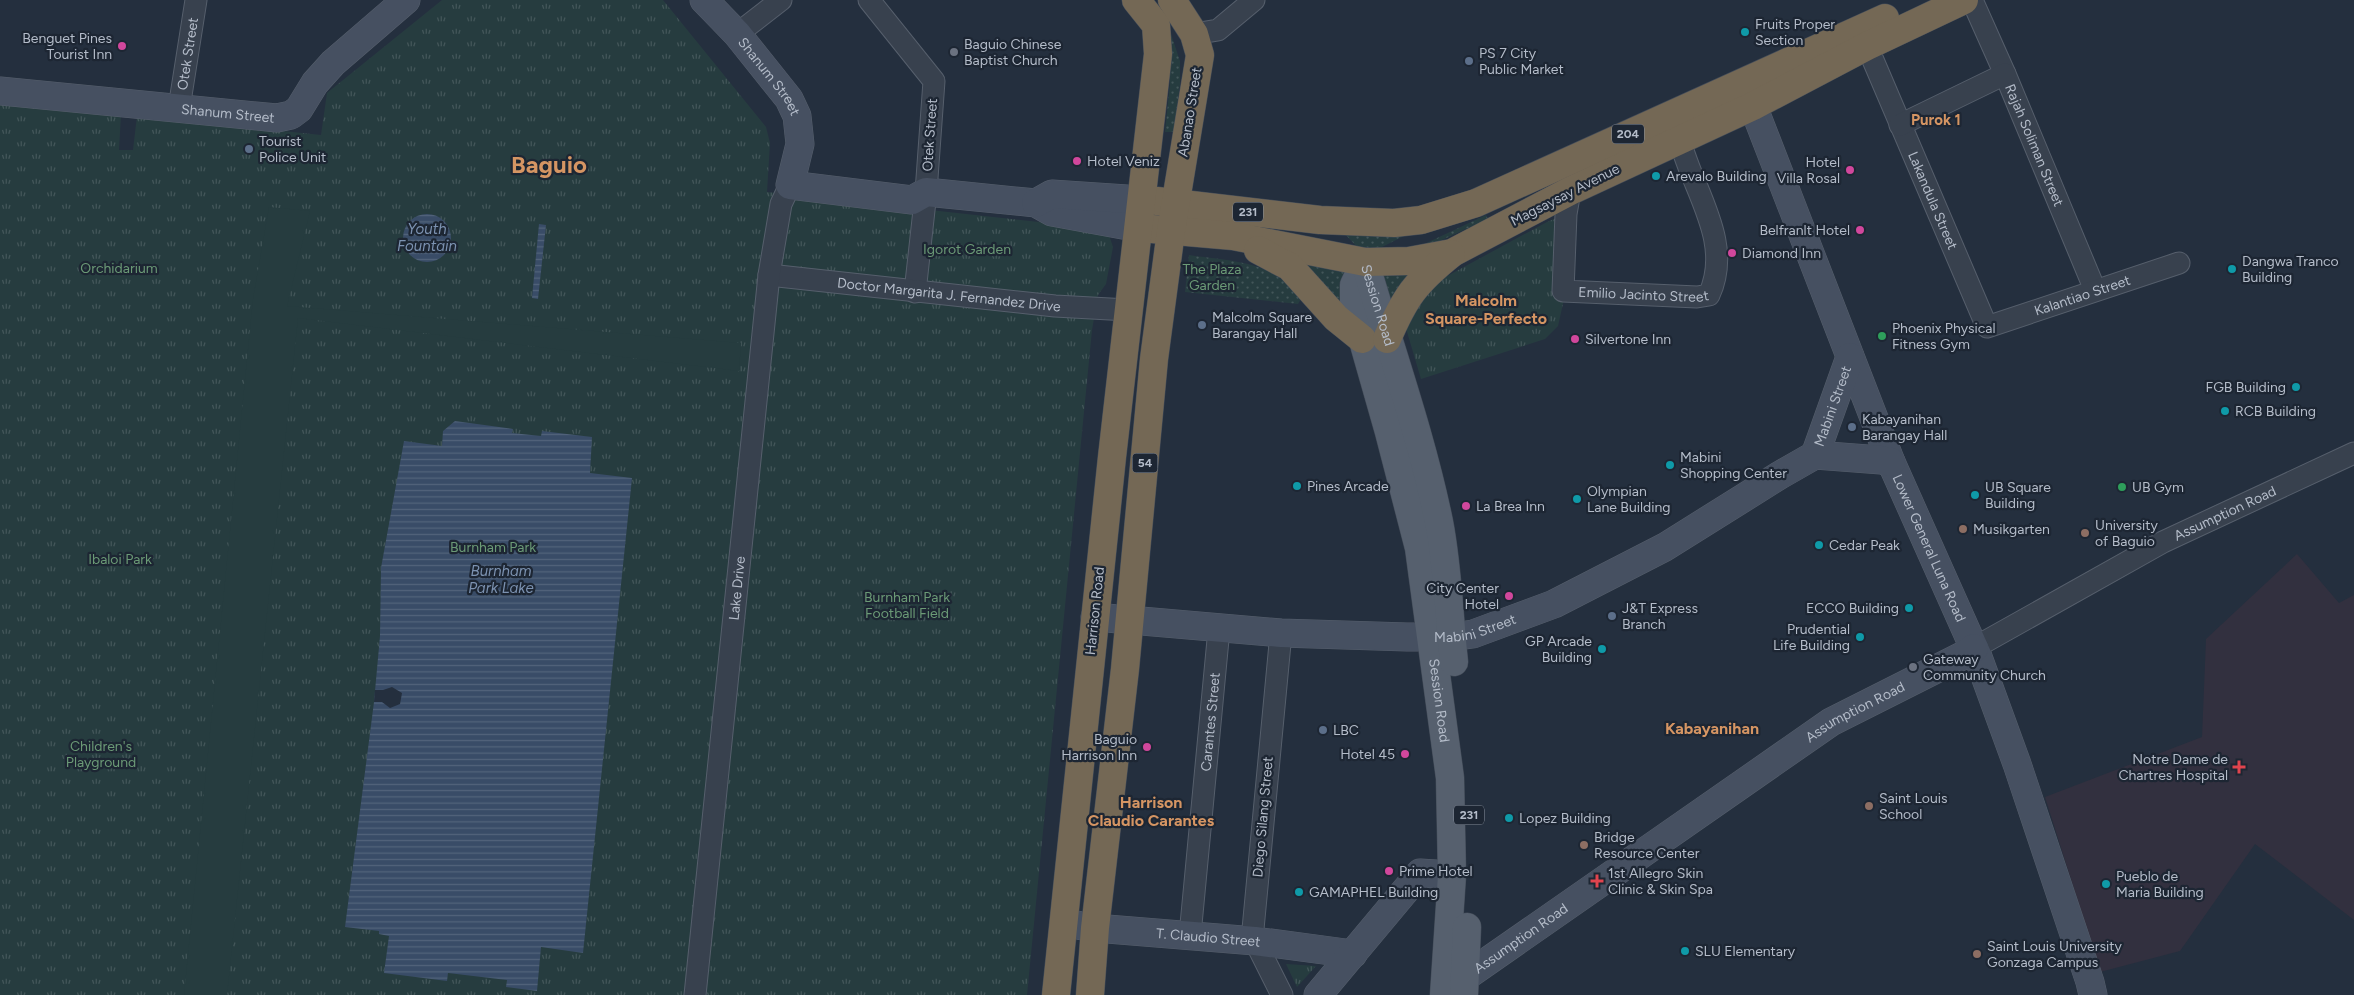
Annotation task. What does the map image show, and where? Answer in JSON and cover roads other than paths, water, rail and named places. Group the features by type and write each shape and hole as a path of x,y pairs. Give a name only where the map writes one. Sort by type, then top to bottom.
{"highway":[{"name":"54","path":"1136,0 1156,25 1158,54 1138,228"},
{"name":"Abanao Street","path":"1171,231 1200,55 1194,34 1172,0"},
{"name":"Magsaysay Avenue","path":"1142,200 1320,220 1394,222 1421,220 1476,203 1925,0"},
{"name":"Magsaysay Avenue","path":"1138,228 1233,236 1365,262 1408,261 1452,253 1570,191 1678,139 1753,106 1867,46 1964,0"},
{"path":"1320,220 1365,262 1447,223 1476,203"},
{"name":"Harrison Road","path":"1056,995 1138,228"},
{"name":"54","path":"1090,995 1095,928 1130,620 1154,358 1171,231"},
{"path":"1233,236 1290,267 1336,318 1374,339 1424,276 1452,253"}],"main road":[{"name":"Session Road","path":"1365,262 1354,286 1354,309 1374,339 1390,432 1442,637 1468,799 1470,860 1464,986"},
{"name":"Session Road","path":"1442,637 1450,778 1452,875 1444,995"}],"street":[{"name":"Otek Street","path":"179,108 196,0"},
{"name":"Shanum Street","path":"704,0 737,34 789,99 797,116 800,144 792,176"},
{"path":"737,34 781,0"},
{"name":"Otek Street","path":"869,0 934,81 926,192 914,292"},
{"path":"1194,34 1218,30 1254,0"},
{"name":"Rajah Soliman Street","path":"1972,0 2005,74 2094,290"},
{"name":"Shanum Street","path":"0,91 277,118 291,115 298,109 315,83 333,63 399,2"},
{"name":"Lakandula Street","path":"1867,46 1987,327"},
{"path":"1900,125 2005,74"},
{"name":"Lower General Luna Road","path":"1753,106 1891,462 1976,652 2079,946 2093,995"},
{"name":"Emilio Jacinto Street","path":"1570,191 1566,214 1564,291 1697,297 1709,295 1716,280 1717,251 1713,225 1678,139"},
{"path":"792,176 914,181 926,192 1036,203 1052,212 1138,228"},
{"name":"Lake Drive","path":"695,995 769,275 781,204 792,176"},
{"path":"1036,203 1052,194 1142,200"},
{"name":"Kalantiao Street","path":"1987,327 2179,263"},
{"name":"Doctor Margarita J. Fernandez Drive","path":"769,275 1055,306 1128,310"},
{"name":"Mabini Street","path":"1815,455 1850,357"},
{"name":"Assumption Road","path":"1464,986 1830,722 1964,655 1976,652 2163,542 2354,453"},
{"name":"Mabini Street","path":"1095,617 1281,633 1442,637 1473,634 1554,604 1668,545 1780,474 1815,455 1891,462"},
{"name":"Carantes Street","path":"1190,935 1219,629"},
{"name":"Diego Silang Street","path":"1281,633 1254,929 1255,941 1282,995"},
{"path":"1318,995 1420,873 1452,875"},
{"name":"T. Claudio Street","path":"1064,923 1095,928 1255,941 1353,954"}],"water":[{"name":"Youth Fountain","path":"427,214 436,216 444,221 449,229 451,238 449,247 444,255 436,260 427,262 418,260 410,255 405,247 403,238 405,229 410,221 418,216"},
{"path":"539,224 546,225 538,299 532,298"},
{"name":"Burnham Park Lake","path":"455,421 513,429 512,433 541,436 542,431 592,437 590,473 632,478 583,953 541,947 537,991 506,987 507,980 448,973 447,981 384,973 389,936 379,934 379,931 345,927 374,702 380,636 381,568 404,441 442,446 443,431"}],"place":[{"name":"Fruits Proper Section","path":"1745,32"},
{"name":"Benguet Pines Tourist Inn","path":"122,46"},
{"name":"Baguio Chinese Baptist Church","path":"954,52"},
{"name":"PS 7 City Public Market","path":"1469,61"},
{"name":"Tourist Police Unit","path":"249,149"},
{"name":"Hotel Veniz","path":"1077,161"},
{"name":"Hotel Villa Rosal","path":"1850,170"},
{"name":"Arevalo Building","path":"1656,176"},
{"name":"Belfranlt Hotel","path":"1860,230"},
{"name":"Diamond Inn","path":"1732,253"},
{"name":"Dangwa Tranco Building","path":"2232,269"},
{"name":"Malcolm Square Barangay Hall","path":"1202,325"},
{"name":"Phoenix Physical Fitness Gym","path":"1882,336"},
{"name":"Silvertone Inn","path":"1575,339"},
{"name":"FGB Building","path":"2296,387"},
{"name":"RCB Building","path":"2225,411"},
{"name":"Kabayanihan Barangay Hall","path":"1852,427"},
{"name":"Mabini Shopping Center","path":"1670,465"},
{"name":"Pines Arcade","path":"1297,486"},
{"name":"UB Gym","path":"2122,487"},
{"name":"UB Square Building","path":"1975,495"},
{"name":"Olympian Lane Building","path":"1577,499"},
{"name":"La Brea Inn","path":"1466,506"},
{"name":"Musikgarten","path":"1963,529"},
{"name":"University of Baguio","path":"2085,533"},
{"name":"Cedar Peak","path":"1819,545"},
{"name":"City Center Hotel","path":"1509,596"},
{"name":"ECCO Building","path":"1909,608"},
{"name":"J&T Express Branch","path":"1612,616"},
{"name":"Prudential Life Building","path":"1860,637"},
{"name":"GP Arcade Building","path":"1602,649"},
{"name":"Gateway Community Church","path":"1913,667"},
{"name":"LBC","path":"1323,730"},
{"name":"Baguio Harrison Inn","path":"1147,747"},
{"name":"Hotel 45","path":"1405,754"},
{"name":"Notre Dame de Chartres Hospital","path":"2239,767"},
{"name":"Saint Louis School","path":"1869,806"},
{"name":"Lopez Building","path":"1509,818"},
{"name":"Bridge Resource Center","path":"1584,845"},
{"name":"Prime Hotel","path":"1389,871"},
{"name":"1st Allegro Skin Clinic & Skin Spa","path":"1597,881"},
{"name":"Pueblo de Maria Building","path":"2106,884"},
{"name":"GAMAPHEL Building","path":"1299,892"},
{"name":"SLU Elementary","path":"1685,951"},
{"name":"Saint Louis University Gonzaga Campus","path":"1977,954"}],"district":[{"name":"Purok 1","path":"1936,120"},
{"name":"Baguio","path":"549,164"},
{"name":"Malcolm Square-Perfecto","path":"1486,309"},
{"name":"Kabayanihan","path":"1712,728"},
{"name":"Harrison Claudio Carantes","path":"1151,811"}],"park label":[{"name":"Igorot Garden","path":"967,249"},
{"name":"Orchidarium","path":"119,268"},
{"name":"The Plaza Garden","path":"1212,278"},
{"name":"Burnham Park","path":"493,547"},
{"name":"Ibaloi Park","path":"120,559"},
{"name":"Burnham Park Football Field","path":"907,606"},
{"name":"Children's Playground","path":"101,754"}]}
